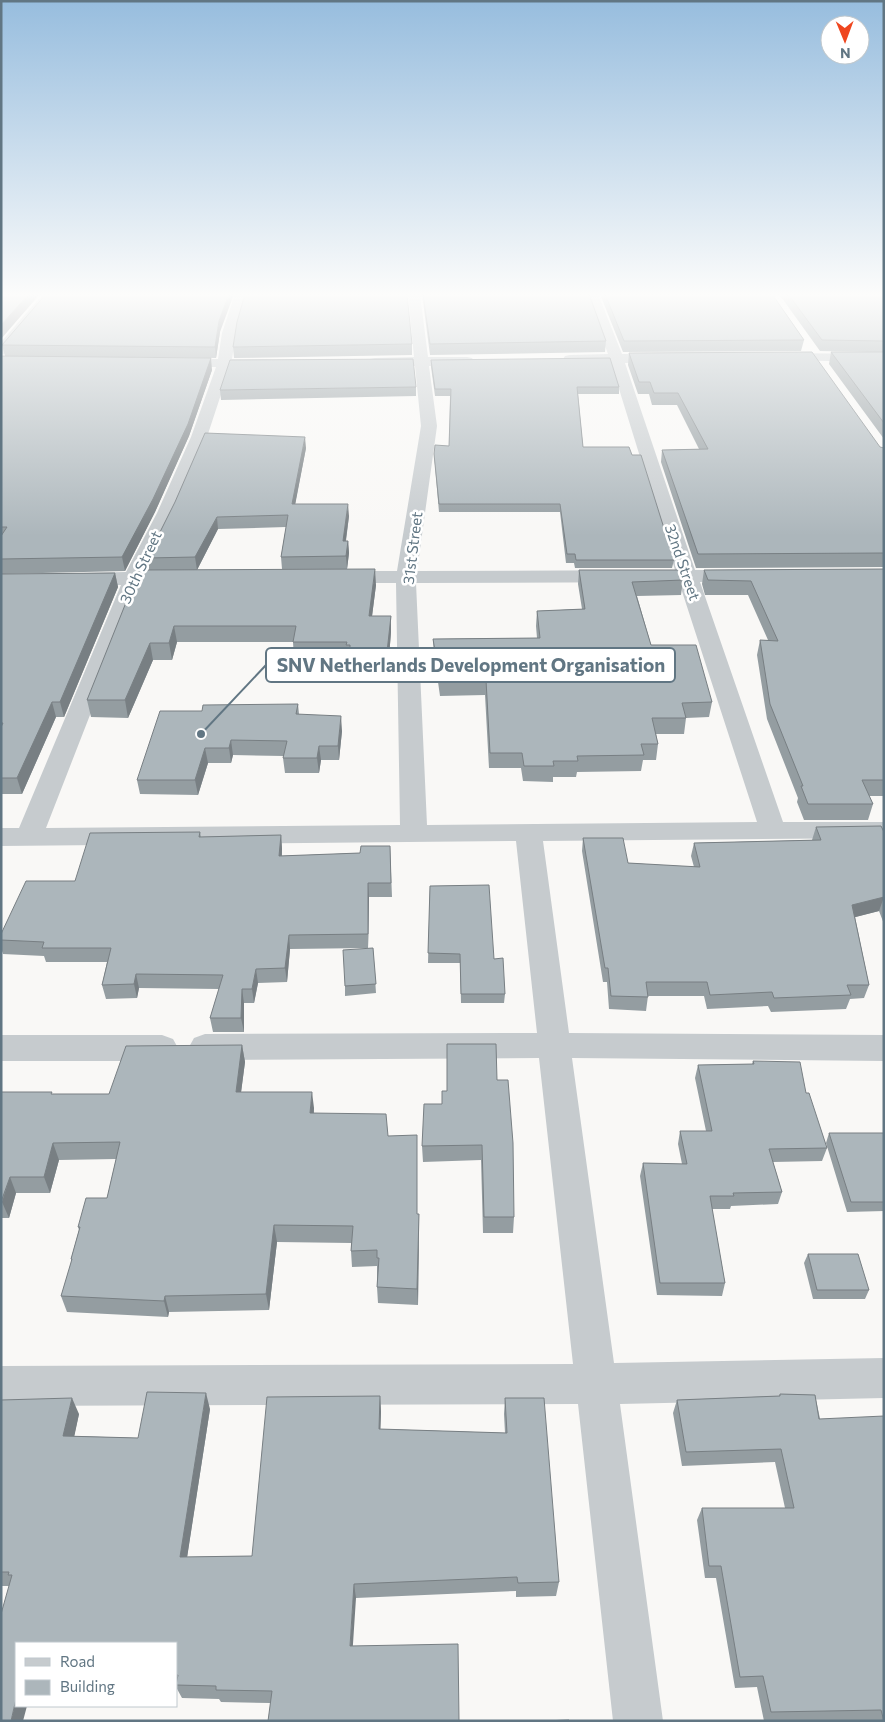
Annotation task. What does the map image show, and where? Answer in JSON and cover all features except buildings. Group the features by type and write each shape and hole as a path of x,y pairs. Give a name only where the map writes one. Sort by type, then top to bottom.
{"street":[{"name":"30th Street","path":"29,837 133,579 166,513 199,437 220,374"},
{"name":"31st Street","path":"414,834 406,577 429,426 422,374"},
{"name":"32nd Street","path":"622,374 687,577 727,688 773,831"},
{"path":"324,577 757,576"},
{"path":"57,580 192,577"},
{"path":"1,837 884,830"},
{"path":"528,833 638,1721"},
{"path":"1,1048 554,1045 884,1048"},
{"path":"1,1386 596,1384 884,1378"}],"place":[{"name":"SNV Netherlands Development Organisation","path":"201,734"}]}
